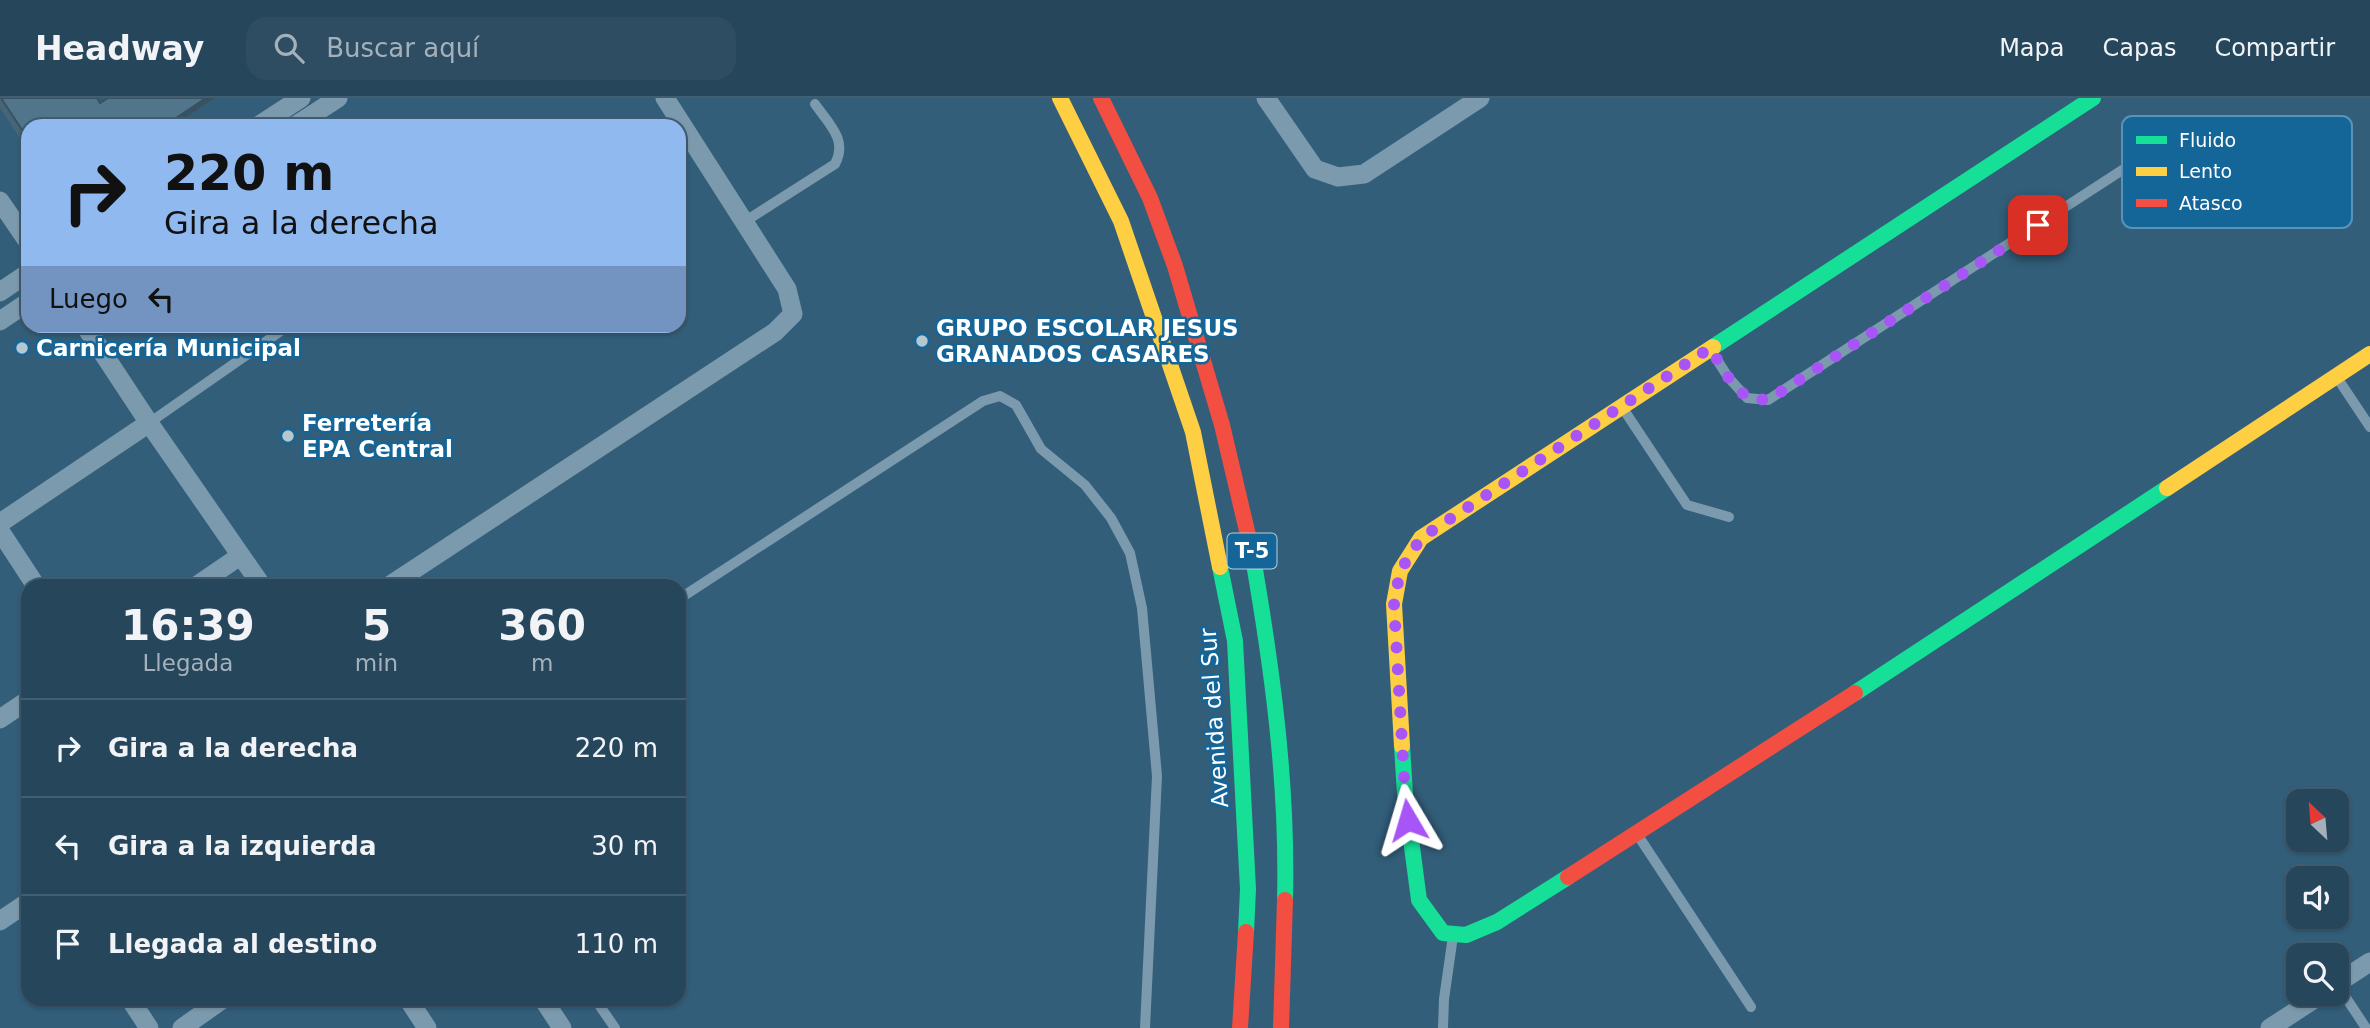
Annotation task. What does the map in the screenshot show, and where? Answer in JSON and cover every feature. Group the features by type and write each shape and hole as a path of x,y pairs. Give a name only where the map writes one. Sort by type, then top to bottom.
{"main road":[{"name":"Avenida del Sur","path":"1060,98 1121,221 1193,432 1235,641 1248,890 1240,1028"},
{"name":"T-5","path":"1101,98 1150,198 1175,265 1222,425 1249,533 1271,662 1280,758 1286,863 1281,1028"},
{"path":"2092,98 1421,538 1400,571 1394,604 1401,740 1419,900 1443,933 1453,936 1466,935 1497,922 1759,757 2370,354"}],"street":[{"path":"269,119 301,98"},
{"path":"306,119 338,98"},
{"path":"665,98 678,119"},
{"path":"1266,98 1315,169 1338,177 1364,174 1480,98"},
{"path":"400,579 775,332 793,314 787,289 686,131"},
{"path":"0,201 21,232"},
{"path":"0,292 21,278"},
{"path":"0,321 21,307"},
{"path":"90,333 257,579"},
{"path":"0,523 149,423"},
{"path":"0,531 31,579"},
{"path":"206,579 240,556"},
{"path":"0,719 21,705"},
{"path":"0,921 21,907"},
{"path":"2349,976 2370,962"},
{"path":"135,1006 149,1028"},
{"path":"182,1028 213,1006"},
{"path":"413,1006 427,1028"},
{"path":"548,1006 562,1028"},
{"path":"2270,1028 2304,1006"}],"lane":[{"path":"744,222 835,164 841,155 839,139 815,104"},
{"path":"1710,348 1728,377 1747,398 1768,400 2122,170"},
{"path":"149,423 278,333"},
{"path":"2336,376 2370,427"},
{"path":"686,594 983,401 1000,396 1016,405 1041,449 1085,485 1111,518 1130,553 1139,597 1157,776 1145,1028"},
{"path":"1622,407 1687,505 1729,517"},
{"path":"1637,833 1751,1007"},
{"path":"1443,1028 1444,999 1453,936"},
{"path":"2349,1002 2366,1028"},
{"path":"600,1006 615,1028"}],"building":[{"path":"1,98 97,98 100,103 108,98 206,98 174,119 21,119 21,128"}],"traffic: fast":[{"path":"1713,347 2093,98"},
{"path":"1855,693 2167,488"},
{"path":"1252,552 1277,725 1284,812 1285,900"},
{"path":"1220,567 1235,641 1248,889 1246,932"},
{"path":"1402,746 1405,794 1419,900 1443,933 1466,935 1497,922 1568,877"}],"traffic: slow":[{"path":"1060,98 1121,221 1193,432 1220,567"},
{"path":"1402,746 1394,604 1400,571 1421,538 1713,347"},
{"path":"2167,488 2370,354"}],"traffic: jam":[{"path":"1101,98 1150,198 1175,266 1222,425 1252,552"},
{"path":"1568,877 1855,693"},
{"path":"1281,1028 1285,900"},
{"path":"1240,1028 1246,932"}],"place":[{"name":"GRUPO ESCOLAR JESUS GRANADOS CASARES","path":"922,341"},
{"name":"Carnicería Municipal","path":"22,348"},
{"name":"Ferretería EPA Central","path":"288,436"}],"route":[{"path":"1408,820 1394,604 1400,571 1421,538 1710,348 1728,377 1747,398 1768,400 2038,225"}]}
